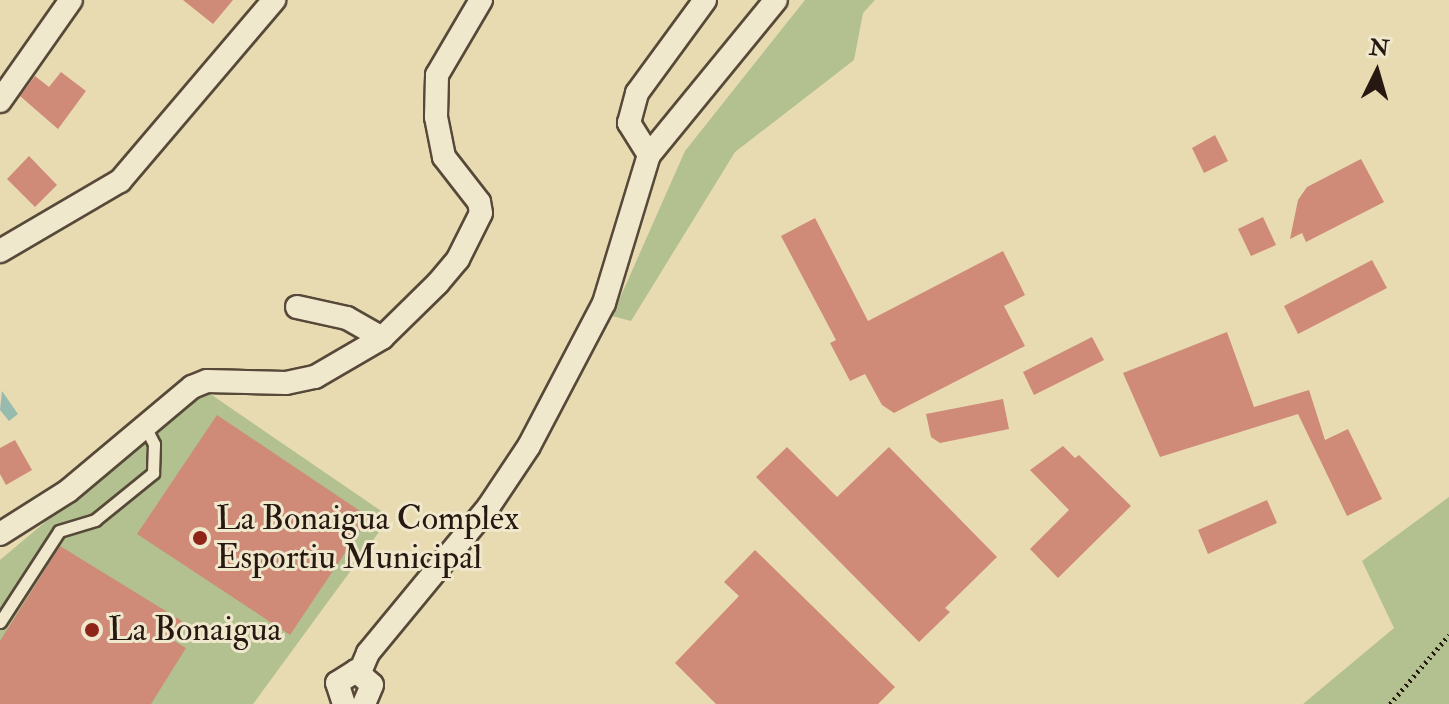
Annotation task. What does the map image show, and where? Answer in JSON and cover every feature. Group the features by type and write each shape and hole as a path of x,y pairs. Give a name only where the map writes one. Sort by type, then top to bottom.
{"street":[{"path":"0,101 71,0"},
{"path":"0,251 120,181 274,0"},
{"path":"0,534 68,491 145,426 207,381 286,383 315,377 382,338 458,259 481,213 479,202 444,157 436,117 437,75 481,0"},
{"path":"649,155 629,123 637,93 705,0"},
{"path":"341,703 339,679 360,672 368,653 489,506 529,446 604,303 649,155 776,0"},
{"path":"297,307 347,318 382,338"},
{"path":"360,672 372,685 364,704"}],"lane":[{"path":"0,622 59,531 95,520 153,473 154,444 145,426"}],"path":[{"path":"1390,704 1449,635"}],"green space":[{"path":"805,0 875,0 863,13 854,60 735,152 631,321 612,316 685,151"},
{"name":"La Bonaigua Complex Esportiu Municipal","path":"203,389 390,517 253,704 0,704 0,560"},
{"path":"1449,497 1449,704 1303,704 1394,628 1362,561"}],"water":[{"path":"2,391 18,414 9,421 0,410"}],"building":[{"path":"183,0 233,0 213,24"},
{"path":"61,72 86,91 58,129 20,96 35,76 49,87"},
{"path":"1215,135 1228,161 1204,173 1192,148"},
{"path":"29,156 57,185 35,207 7,179"},
{"path":"1361,159 1384,202 1306,242 1302,233 1290,239 1298,200 1307,187"},
{"path":"1263,217 1276,245 1251,256 1238,229"},
{"path":"815,218 868,321 1003,251 1025,295 1004,306 1025,346 894,413 882,405 865,374 850,381 830,343 836,340 781,236"},
{"path":"1372,260 1387,288 1298,334 1284,306"},
{"path":"1227,332 1254,407 1309,390 1325,440 1348,429 1382,499 1347,516 1298,414 1160,457 1123,373"},
{"path":"1092,337 1104,360 1034,395 1023,372"},
{"path":"1003,399 1009,429 940,443 931,437 926,414"},
{"path":"217,415 369,517 290,635 137,534"},
{"path":"15,440 32,470 6,485 0,474 0,448"},
{"path":"1063,446 1075,458 1079,455 1131,506 1058,578 1030,549 1069,510 1030,470"},
{"path":"787,447 837,497 889,447 997,557 945,608 950,612 919,642 756,477"},
{"path":"1267,500 1277,523 1208,554 1198,530"},
{"name":"La Bonaigua","path":"60,546 182,621 171,639 186,648 151,704 0,704 0,641"},
{"path":"755,550 895,687 878,704 716,704 675,663 739,596 724,582"}],"place":[{"name":"La Bonaigua Complex Esportiu Municipal","path":"200,538"},
{"name":"La Bonaigua","path":"92,630"}]}
